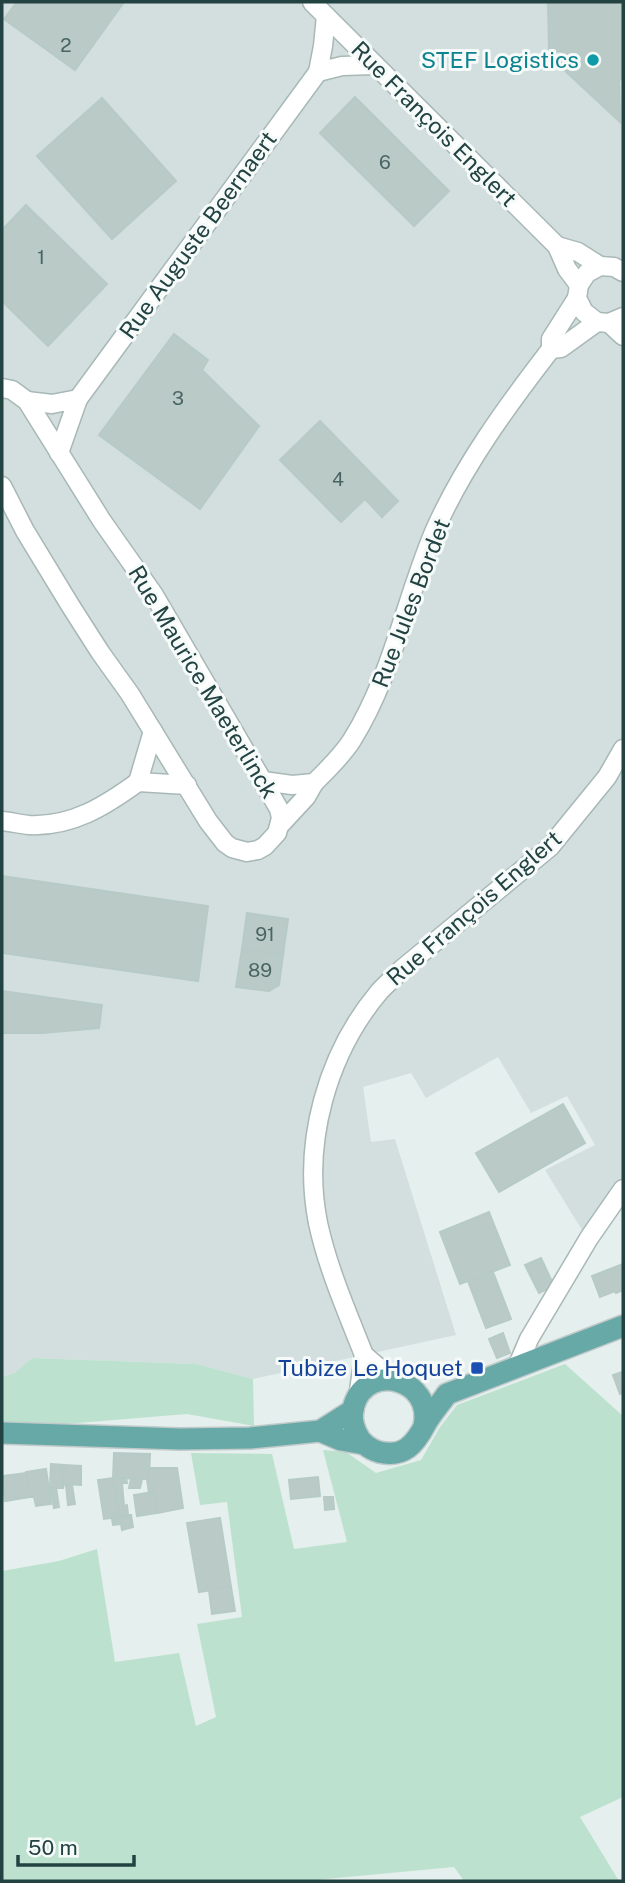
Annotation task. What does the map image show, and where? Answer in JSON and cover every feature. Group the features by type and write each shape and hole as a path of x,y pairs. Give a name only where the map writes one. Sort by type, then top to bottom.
{"main road":[{"path":"2,1433 180,1439 250,1438 320,1431 341,1440 364,1444 374,1450 397,1453 416,1441 447,1394 623,1326"},
{"path":"320,1431 355,1404 362,1392 372,1384 384,1380 447,1394"},
{"path":"402,1384 418,1394 424,1405 424,1426"},
{"path":"355,1404 353,1424 364,1444"}],"street":[{"name":"Rue François Englert","path":"312,2 557,246"},
{"path":"326,16 318,72 342,66 374,65"},
{"name":"Rue Auguste Beernaert","path":"59,453 78,399 318,72"},
{"path":"557,246 578,252 600,266 614,267 623,272"},
{"path":"557,246 578,291 584,312 610,321 623,337"},
{"name":"Rue Jules Bordet","path":"280,825 351,741 374,700 435,530 459,484 489,436 551,349 551,339 587,273 600,266"},
{"path":"551,349 561,348 610,321"},
{"path":"2,388 12,390 27,401 52,404 78,399"},
{"name":"Rue Maurice Maeterlinck","path":"2,486 25,531 70,605 130,694 208,821 232,848 247,852 258,850 273,840 280,825 279,809 154,595 102,521 27,401"},
{"path":"2,821 30,825 59,822 89,814 138,782 153,731"},
{"name":"Rue François Englert","path":"364,1355 324,1248 313,1184 316,1134 321,1106 332,1073 342,1050 380,990 550,848 607,777 623,749"},
{"path":"263,781 292,785 314,783"},
{"path":"138,782 187,785"},
{"path":"517,1367 529,1339 589,1238 623,1189"},
{"path":"355,1404 364,1355 402,1384"}],"shaded area":[{"path":"2,2 623,2 623,1178 585,1235 545,1170 595,1145 567,1096 531,1113 498,1057 426,1098 411,1073 363,1087 371,1142 395,1139 456,1335 253,1379 197,1364 32,1358 15,1374 2,1377"}],"green space":[{"path":"32,1358 197,1364 253,1379 254,1426 187,1414 41,1426 2,1425 2,1377 15,1373"},
{"path":"565,1364 623,1416 623,1797 580,1817 619,1881 464,1881 454,1867 305,1881 2,1881 2,1571 59,1561 97,1549 115,1662 179,1653 196,1726 216,1717 197,1624 242,1617 227,1502 200,1505 191,1453 272,1454 294,1549 347,1542 323,1450 346,1452 376,1473 421,1460 440,1427 457,1405"}],"building":[{"path":"17,2 124,2 75,70 4,19"},
{"name":"STEF Logistics","path":"548,2 623,2 620,122 562,68 562,51 549,52"},
{"path":"355,97 449,191 414,226 320,133"},
{"path":"102,98 176,181 112,239 37,156"},
{"path":"26,205 107,284 48,346 2,301 2,230"},
{"path":"174,334 208,360 202,370 259,426 200,509 99,435"},
{"path":"320,421 398,501 382,517 365,499 341,522 280,460"},
{"path":"2,876 208,906 198,981 2,953"},
{"path":"247,913 288,919 283,955 242,949"},
{"path":"242,949 283,955 279,985 269,991 236,987"},
{"path":"2,991 102,1005 99,1028 2,1033"},
{"path":"563,1104 585,1143 499,1192 476,1153"},
{"path":"489,1212 510,1265 460,1284 440,1232"},
{"path":"541,1258 554,1286 539,1293 525,1265"},
{"path":"623,1264 623,1290 600,1297 592,1276"},
{"path":"493,1272 511,1319 486,1328 468,1281"},
{"path":"503,1333 510,1353 497,1358 489,1339"},
{"path":"623,1372 623,1393 620,1394 613,1375"},
{"path":"114,1453 150,1454 149,1479 113,1478"},
{"path":"51,1464 64,1465 63,1488 50,1488"},
{"path":"64,1465 81,1466 81,1485 64,1484 63,1488"},
{"path":"149,1468 177,1468 183,1508 157,1513 154,1492 149,1493"},
{"path":"46,1469 51,1504 36,1506 34,1497 30,1497 26,1472"},
{"path":"26,1473 30,1497 5,1501 2,1476"},
{"path":"318,1477 320,1496 291,1499 289,1480"},
{"path":"113,1478 120,1517 104,1519 98,1480"},
{"path":"113,1478 126,1478 127,1483 122,1483 124,1506 127,1505 128,1515 120,1517"},
{"path":"131,1479 142,1479 140,1488 129,1488"},
{"path":"66,1485 72,1485 75,1504 68,1505"},
{"path":"50,1488 56,1488 59,1507 54,1508"},
{"path":"154,1492 157,1513 137,1516 134,1495"},
{"path":"324,1497 333,1497 334,1509 325,1510"},
{"path":"131,1515 133,1527 122,1530 121,1524 113,1525 112,1518"},
{"path":"220,1518 231,1587 199,1592 187,1523"},
{"path":"231,1587 235,1611 212,1614 209,1590"}],"place":[{"name":"STEF Logistics","path":"593,60"},
{"name":"Tubize Le Hoquet","path":"477,1368"}]}
